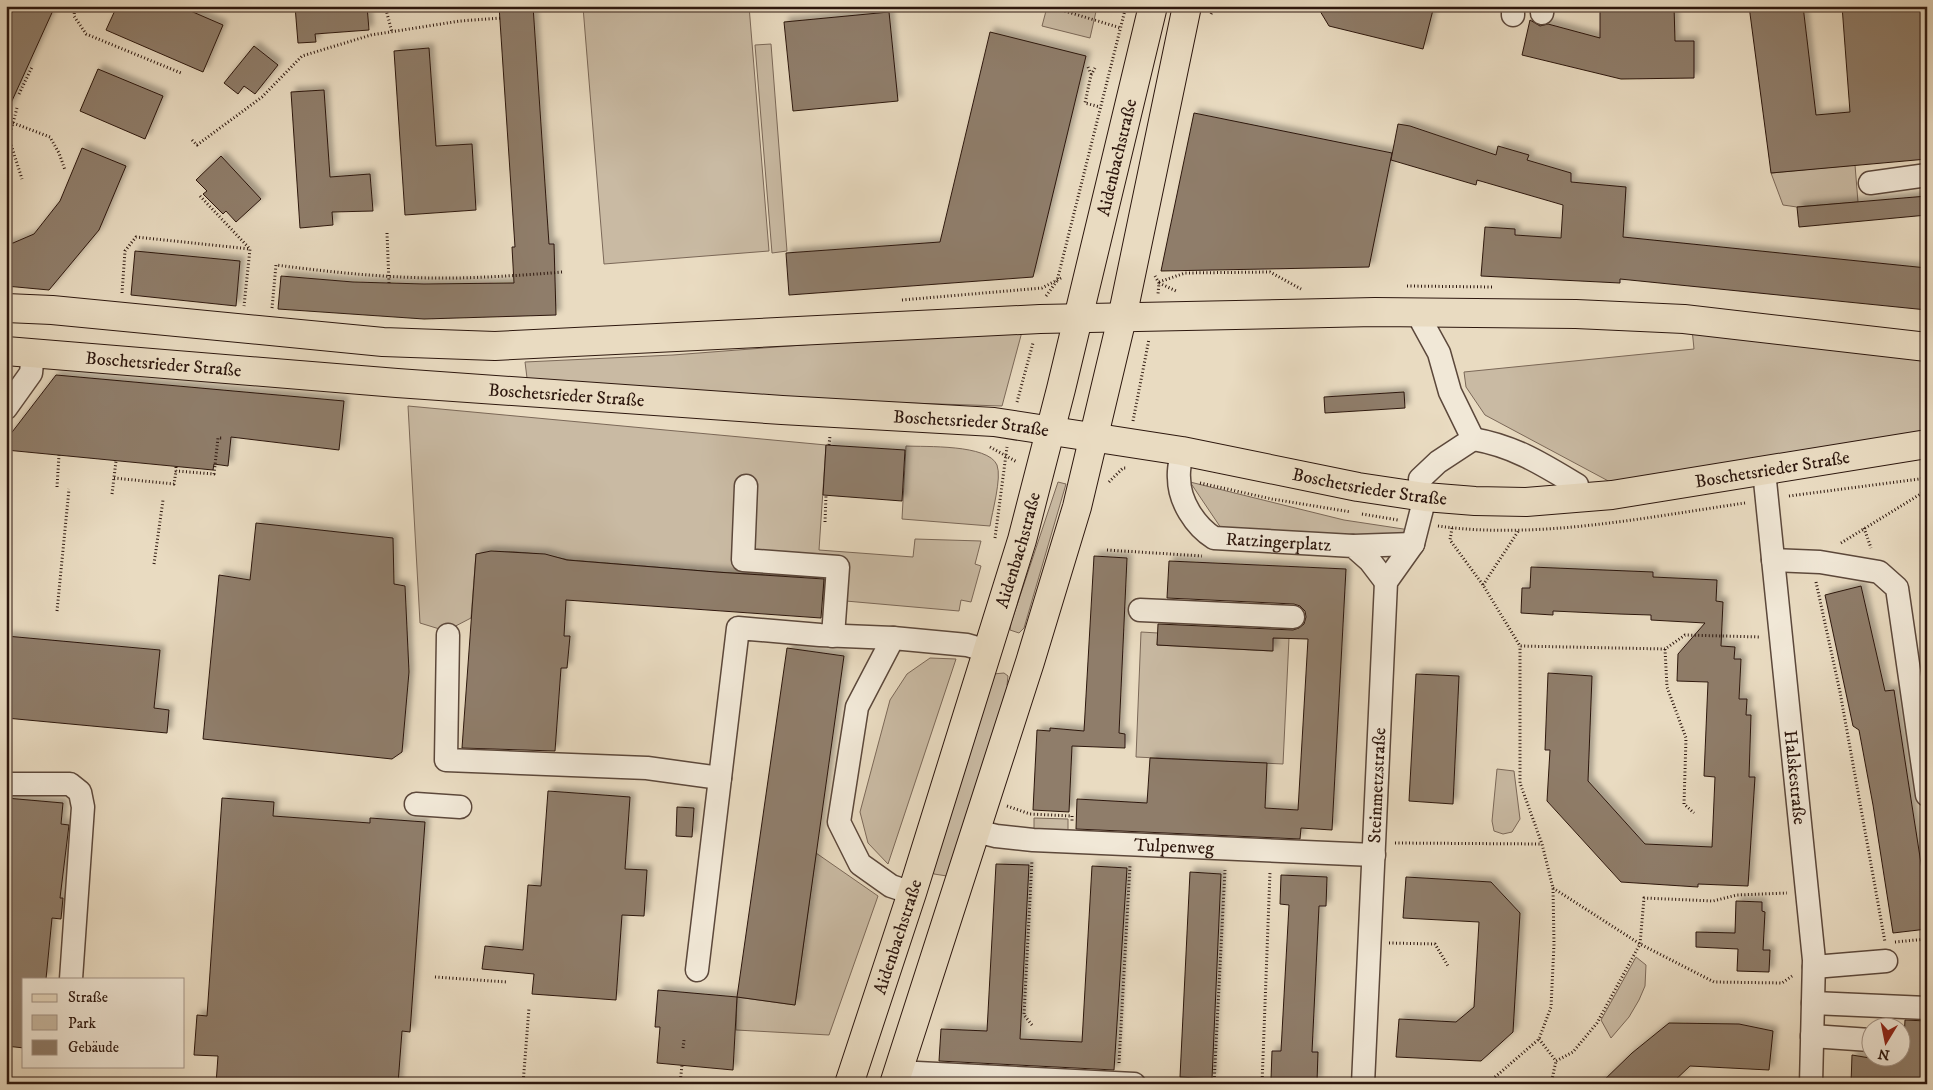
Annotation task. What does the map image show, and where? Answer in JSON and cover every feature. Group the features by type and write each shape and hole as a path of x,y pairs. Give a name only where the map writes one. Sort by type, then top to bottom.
{"main road":[{"path":"1153,6 1186,10"},
{"name":"Aidenbachstraße","path":"848,1084 912,894 1022,540 1153,6"},
{"name":"Aidenbachstraße","path":"895,1078 1030,662 1077,507 1122,318 1186,10"},
{"path":"6,308 52,310 383,342 495,346 1040,319 1375,312 1576,314 1684,319 1927,347"},
{"name":"Boschetsrieder Straße","path":"6,351 397,383 772,410 1010,424 1182,451 1358,486 1422,488 1475,501 1526,502 1612,495 1927,444"},
{"path":"988,651 1030,662"},
{"path":"912,894 951,906"}],"street":[{"path":"1870,183 1927,175"},
{"path":"1422,322 1439,353 1450,392 1473,439"},
{"path":"6,408 31,372 33,354"},
{"path":"1386,582 1413,544 1422,488 1438,462 1473,439 1496,443 1531,458 1577,485"},
{"name":"Ratzingerplatz","path":"1182,451 1178,478 1180,492 1189,511 1203,531 1214,538 1353,546 1413,544"},
{"name":"Halskestraße","path":"1764,471 1814,964 1811,1084"},
{"path":"746,486 743,560 838,567 833,636"},
{"name":"Ratzingerplatz","path":"1353,546 1370,561 1386,582"},
{"path":"1773,560 1820,562 1879,572 1897,588 1927,795"},
{"name":"Steinmetzstraße","path":"1364,1084 1386,582"},
{"path":"1140,610 1293,617"},
{"path":"697,970 738,628 833,636 893,638 967,646 988,651"},
{"path":"448,635 446,760 647,768 720,778"},
{"path":"893,638 856,707 839,822 860,864 891,886 912,894"},
{"path":"6,784 70,784 80,792 83,807 72,978"},
{"path":"416,804 460,807"},
{"name":"Tulpenweg","path":"976,831 996,836 1033,840 1270,852 1374,849"},
{"path":"1814,964 1886,952"},
{"path":"1813,1003 1927,1008"},
{"path":"1812,1036 1860,1039"},
{"path":"895,1078 1126,1083"}],"path":[{"path":"75,6 74,16 86,34 181,73"},
{"path":"386,6 392,32"},
{"path":"1048,6 1121,28"},
{"path":"1006,456 1010,424 1045,297 1057,281 1126,6"},
{"path":"192,140 197,144 262,97 302,56 371,35 460,21 501,18"},
{"path":"19,94 32,67"},
{"path":"1088,67 1091,75"},
{"path":"1095,68 1091,75 1085,103 1100,107"},
{"path":"17,108 10,138 22,179"},
{"path":"13,123 50,137 59,153 64,170"},
{"path":"200,196 250,249 243,314"},
{"path":"387,233 388,283"},
{"path":"122,294 125,251 136,237 250,249"},
{"path":"271,316 276,265 336,273 459,278 562,272"},
{"path":"1109,480 1123,468 1154,317 1158,283 1184,273 1270,272 1301,288"},
{"path":"892,300 1042,288 1057,281"},
{"path":"830,433 830,445"},
{"path":"114,478 174,484 176,469 214,474 219,437"},
{"path":"57,487 59,455"},
{"path":"112,494 116,461"},
{"path":"57,611 69,489"},
{"path":"1886,952 1840,692 1816,584 1820,562 1834,548 1927,490"},
{"path":"825,522 826,496"},
{"path":"154,564 162,500"},
{"path":"1452,528 1450,540 1483,585 1520,646 1520,783 1542,844 1553,888 1554,944 1551,1007 1539,1039 1486,1084"},
{"path":"1483,585 1519,529"},
{"path":"1520,646 1665,649 1685,635 1781,636"},
{"path":"1665,649 1667,687 1686,738 1684,804 1694,813"},
{"path":"1032,1024 1024,1016 1033,840"},
{"path":"1126,1083 1132,844"},
{"path":"1374,849 1542,844"},
{"path":"1214,1084 1226,849"},
{"path":"1262,1084 1270,852"},
{"path":"1553,888 1640,944 1714,982 1782,984 1814,964"},
{"path":"1551,1084 1556,1061 1573,1052 1597,1023 1640,944 1644,898 1713,901 1737,895 1808,892"},
{"path":"1370,944 1435,944 1448,966"},
{"path":"436,977 507,982"},
{"path":"524,1084 529,1008"},
{"path":"1539,1039 1556,1061"},
{"path":"683,1048 684,1040"},
{"path":"680,1084 682,1065"}],"green space":[{"path":"749,6 769,251 604,264 583,7"},
{"path":"1025,6 1097,7 1090,38 1042,26 1046,11"},
{"path":"771,44 787,251 772,253 755,45"},
{"path":"1855,165 1858,202 1797,207 1783,205 1771,173"},
{"path":"1023,328 1002,406 908,403 870,405 528,386 525,362 673,355"},
{"path":"1692,329 1927,358 1927,437 1614,484 1485,415 1466,387 1464,372 1694,349"},
{"path":"408,406 826,445 819,550 913,557 915,539 981,541 975,564 981,566 971,602 961,600 959,611 823,599 824,578 716,572 569,560 546,555 499,552 476,554 471,618 446,631 420,623"},
{"path":"906,446 955,448 982,453 991,458 997,465 998,478 990,526 902,519"},
{"path":"1058,482 1066,484 1024,628 1019,633 1010,630 1011,623"},
{"path":"1190,482 1344,520 1410,530 1401,535 1348,535 1221,528"},
{"path":"1141,632 1158,633 1157,645 1272,651 1273,638 1289,638 1283,764 1136,757"},
{"path":"930,658 956,659 888,864 868,843 860,812 890,700 907,674"},
{"path":"1004,673 1008,676 1007,685 1010,689 947,876 934,874 931,868 993,674"},
{"path":"1497,769 1514,771 1520,819 1512,832 1503,834 1494,831 1492,821"},
{"path":"1034,818 1068,819 1068,831 1034,830"},
{"path":"816,853 878,896 829,1035 736,1030 737,997 795,1005"},
{"path":"1636,957 1646,965 1645,986 1629,1017 1611,1038 1601,1020"}],"building":[{"path":"6,6 55,6 6,114"},
{"path":"117,6 179,6 223,25 203,72 106,30"},
{"path":"295,6 367,6 369,30 315,34 316,42 298,43"},
{"path":"499,6 533,6 549,244 554,244 556,315 424,319 278,309 281,276 353,282 424,284 514,283 512,247 515,247"},
{"path":"1317,6 1434,6 1423,49 1329,26"},
{"path":"1600,6 1674,6 1675,41 1694,41 1694,78 1621,79 1522,55 1530,20 1540,26 1548,24 1600,38"},
{"path":"1749,6 1803,6 1816,115 1850,112 1842,6 1927,6 1927,159 1771,173"},
{"path":"889,12 898,101 793,111 784,22"},
{"path":"990,32 1086,56 1033,277 789,295 786,253 940,242"},
{"path":"254,46 278,65 255,94 244,86 238,94 224,83"},
{"path":"429,48 436,146 472,144 476,210 405,215 394,51"},
{"path":"98,69 163,96 145,139 80,111"},
{"path":"324,90 330,177 370,174 373,211 332,212 333,225 300,228 291,92"},
{"path":"1194,113 1392,153 1369,267 1161,271"},
{"path":"1398,124 1410,126 1496,155 1498,146 1529,155 1527,160 1571,173 1571,182 1626,187 1623,237 1927,268 1927,310 1620,279 1620,283 1481,276 1485,227 1515,229 1515,235 1561,238 1563,205 1477,180 1476,185 1391,160"},
{"path":"82,148 126,166 99,230 49,290 6,286 6,243 13,243 34,234 60,201"},
{"path":"221,156 261,199 236,222 226,211 223,214 203,194 207,191 196,180"},
{"path":"1927,196 1927,215 1799,227 1797,207"},
{"path":"135,251 240,261 236,306 131,295"},
{"path":"56,375 344,401 339,450 231,437 228,466 214,464 213,470 6,450 6,440"},
{"path":"1404,392 1405,408 1325,413 1324,397"},
{"path":"826,445 905,450 902,501 823,495"},
{"path":"256,523 393,538 394,584 405,586 409,672 402,752 392,759 203,739 219,575 250,580"},
{"path":"491,551 545,554 567,560 824,579 821,618 566,600 564,636 570,636 567,668 561,668 555,751 462,748 476,554"},
{"path":"1094,556 1127,558 1119,733 1125,734 1125,748 1072,746 1069,812 1033,810 1037,730 1050,731 1050,728 1084,731"},
{"path":"1169,561 1346,569 1332,830 1301,828 1300,839 1076,829 1077,799 1147,803 1150,758 1267,763 1265,808 1298,810 1308,639 1273,638 1273,651 1157,645 1158,624 1293,630 1304,624 1305,611 1300,606 1294,604 1167,598"},
{"path":"1531,567 1653,572 1653,577 1717,580 1716,601 1723,602 1721,646 1735,647 1734,659 1741,659 1739,699 1747,699 1746,715 1751,715 1749,777 1755,777 1748,886 1698,884 1698,887 1621,882 1547,801 1550,750 1545,750 1548,673 1592,676 1588,781 1645,844 1712,847 1715,777 1704,776 1708,682 1677,681 1678,654 1705,623 1651,620 1651,615 1553,611 1553,615 1521,613 1522,588 1530,588"},
{"path":"1861,586 1885,691 1894,690 1927,902 1927,929 1893,933 1859,730 1853,726 1825,595"},
{"path":"6,636 160,650 154,708 169,710 167,733 6,718"},
{"path":"787,648 844,656 795,1005 737,997"},
{"path":"1416,674 1459,676 1453,804 1409,801"},
{"path":"548,791 630,797 625,869 647,870 644,916 622,915 616,1000 532,994 534,974 482,969 485,946 523,950 528,885 541,886"},
{"path":"6,798 63,803 61,824 69,825 60,898 63,898 61,919 52,918 46,978 22,978 22,1048 6,1046"},
{"path":"222,798 274,802 273,816 370,823 370,818 425,822 410,1032 402,1031 398,1084 216,1084 218,1056 194,1055 197,1015 207,1016"},
{"path":"677,807 694,808 692,837 676,836"},
{"path":"996,864 1029,865 1020,1039 1082,1042 1092,866 1127,868 1114,1070 939,1061 941,1029 987,1031"},
{"path":"1190,872 1221,874 1212,1079 1180,1077"},
{"path":"1281,875 1327,877 1326,906 1319,906 1312,1052 1318,1052 1317,1082 1271,1079 1272,1051 1281,1051 1289,905 1280,904"},
{"path":"1406,877 1491,882 1520,913 1513,1032 1481,1061 1396,1057 1399,1019 1456,1022 1474,1007 1479,922 1403,918"},
{"path":"1736,901 1762,902 1762,911 1765,912 1763,950 1770,950 1769,972 1737,971 1738,949 1696,947 1696,932 1735,933"},
{"path":"658,990 737,997 733,1070 657,1063 660,1027 655,1027"},
{"path":"1910,1020 1927,1021 1927,1084 1851,1084 1852,1055 1860,1056 1860,1068 1910,1068"},
{"path":"1669,1023 1739,1024 1773,1031 1769,1070 1690,1066 1671,1084 1600,1084 1632,1053"}]}
